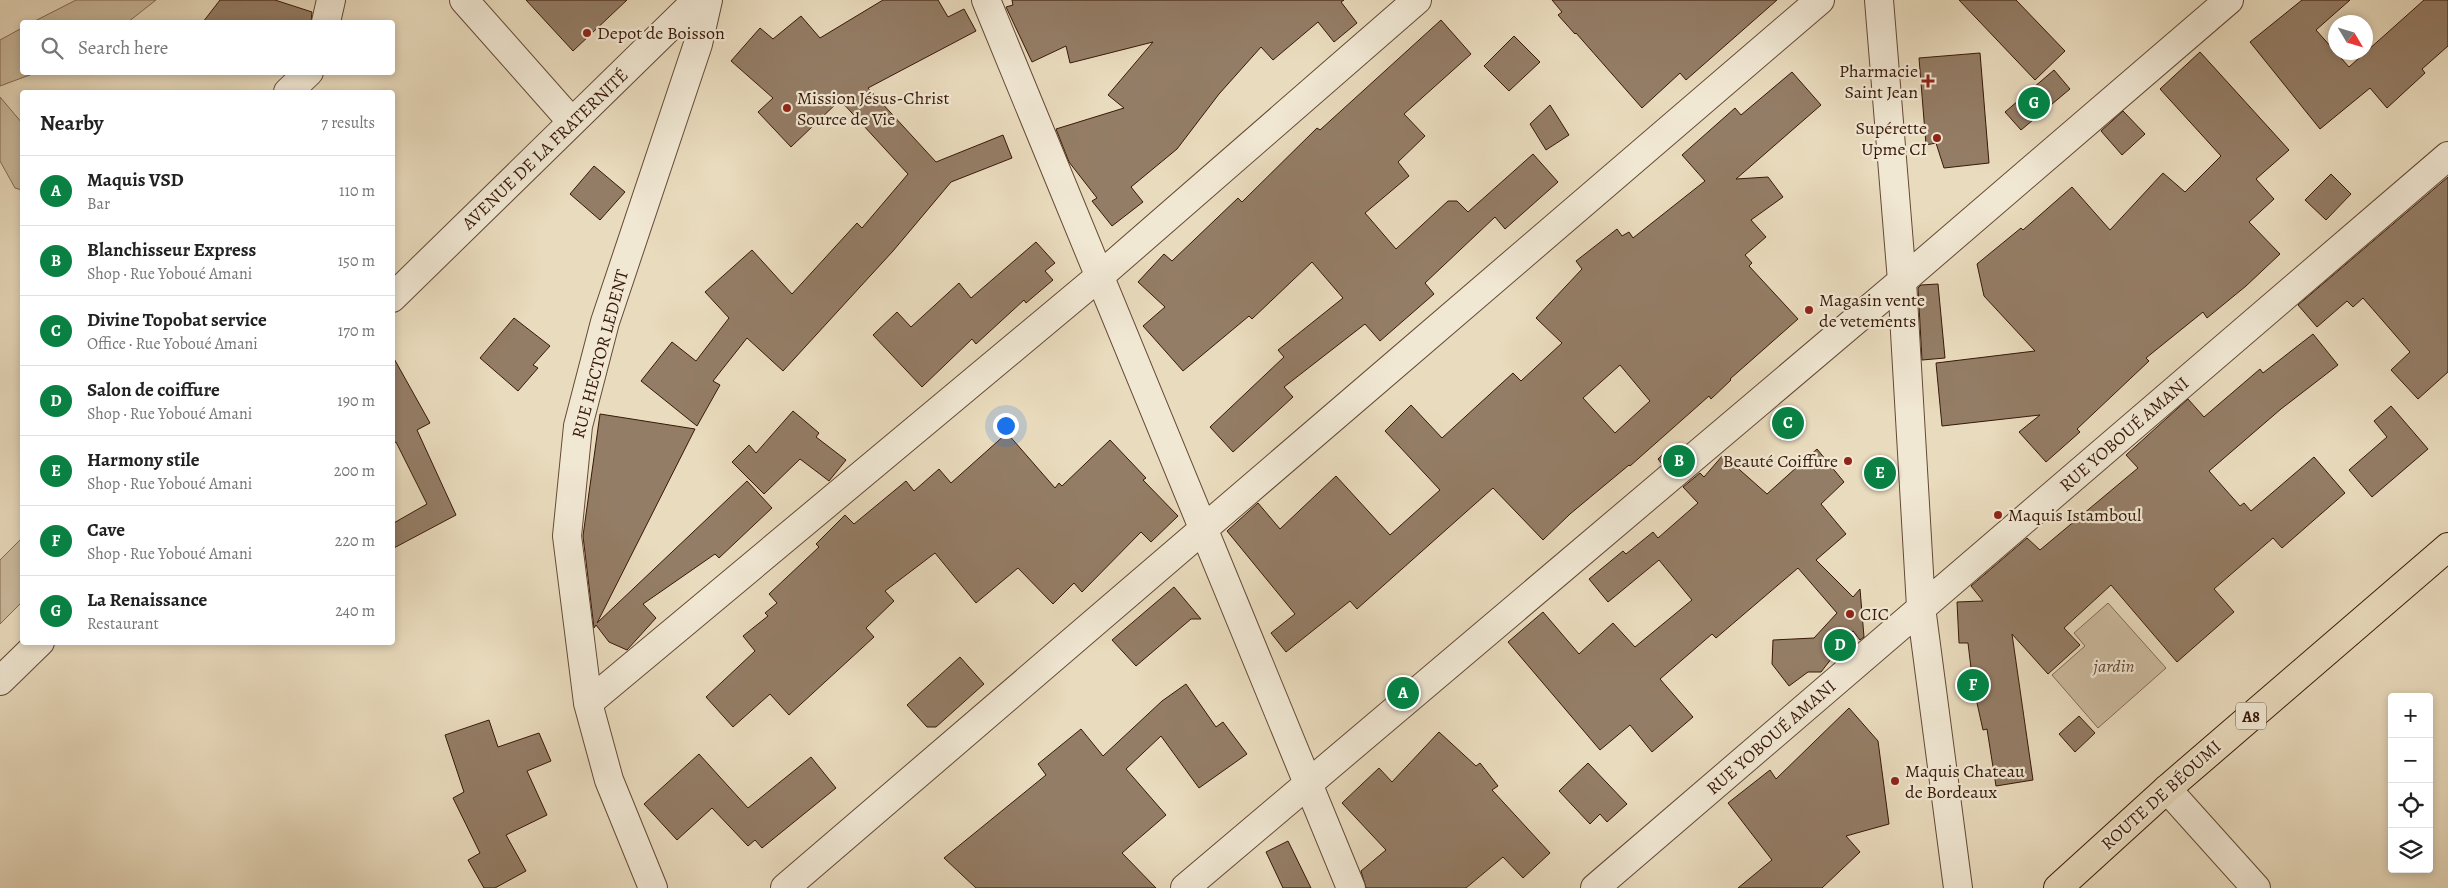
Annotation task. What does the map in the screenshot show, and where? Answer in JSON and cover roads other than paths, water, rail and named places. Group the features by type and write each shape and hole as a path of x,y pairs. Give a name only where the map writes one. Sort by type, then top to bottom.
{"main road":[{"name":"ROUTE DE BÉOUMI","path":"2058,888 2167,788 2448,547"}],"street":[{"path":"326,20 331,0"},
{"path":"464,0 572,122"},
{"name":"AVENUE DE LA FRATERNITÉ","path":"395,295 697,0"},
{"name":"RUE HECTOR LEDENT","path":"654,888 609,780 588,703 567,536 578,426 605,322 692,62 708,0"},
{"path":"986,0 1100,274 1307,784 1352,888"},
{"path":"588,703 1100,274 1417,0"},
{"path":"784,888 1820,0"},
{"path":"1879,0 1902,281 1922,607 1958,888"},
{"path":"1185,888 1902,281 2229,0"},
{"path":"290,90 306,75"},
{"name":"RUE YOBOUÉ AMANI","path":"1595,888 2448,156"},
{"path":"0,681 37,645"},
{"path":"2167,788 2256,888"}],"place":[{"name":"Depot de Boisson","path":"587,33"},
{"name":"Pharmacie Saint Jean","path":"1928,81"},
{"name":"La Renaissance","path":"2034,103"},
{"name":"Mission Jésus-Christ Source de Vie","path":"787,108"},
{"name":"Supérette Upme CI","path":"1937,138"},
{"name":"Magasin vente de vetements","path":"1809,310"},
{"name":"Divine Topobat service","path":"1788,423"},
{"name":"Blanchisseur Express","path":"1679,461"},
{"name":"Beauté Coiffure","path":"1848,461"},
{"name":"Harmony stile","path":"1880,473"},
{"name":"Maquis Istamboul","path":"1998,515"},
{"name":"CIC","path":"1850,614"},
{"name":"Salon de coiffure","path":"1840,645"},
{"name":"Cave","path":"1973,685"},
{"name":"Maquis VSD","path":"1403,693"},
{"name":"Maquis Chateau de Bordeaux","path":"1895,781"}],"park label":[{"name":"jardin","path":"2114,666"}]}
